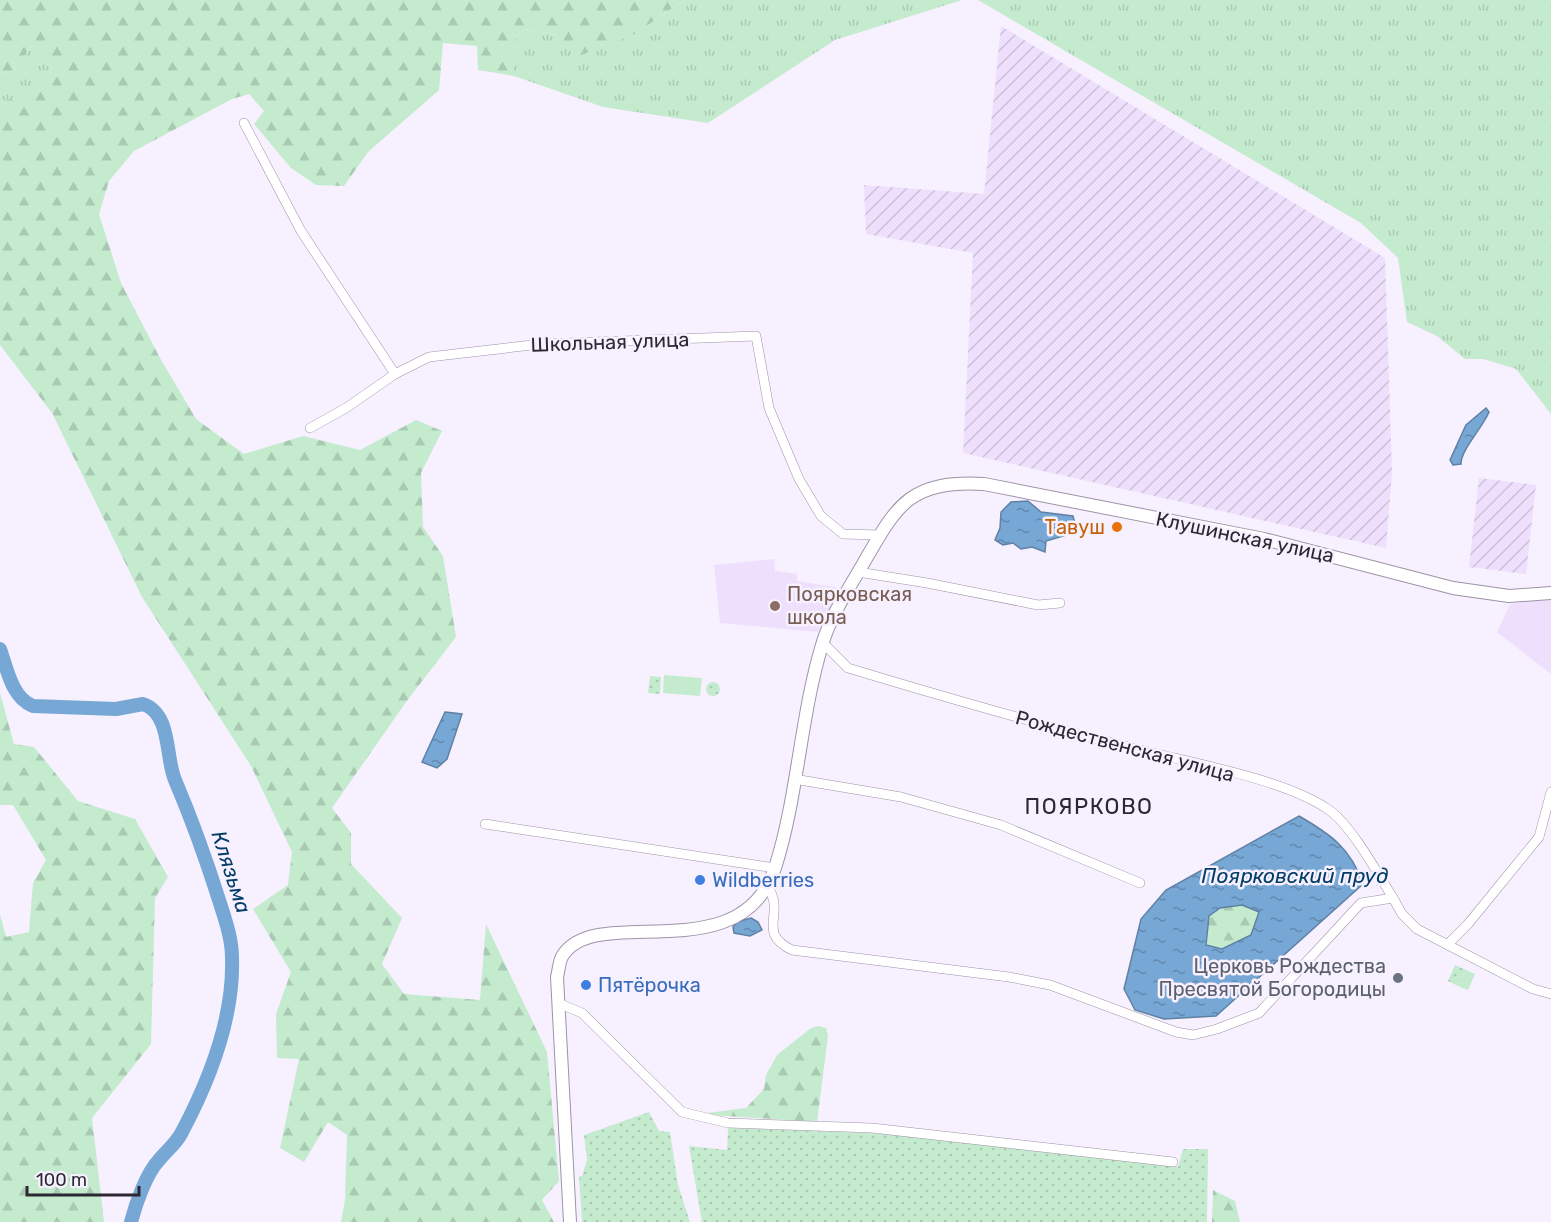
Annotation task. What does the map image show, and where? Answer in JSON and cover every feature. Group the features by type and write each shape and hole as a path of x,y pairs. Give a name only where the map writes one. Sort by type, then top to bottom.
{"main road":[{"name":"Клушинская улица","path":"880,535 898,507 918,492 938,485 957,482 984,484 1302,547 1453,588 1509,596 1551,593"},
{"path":"570,1222 557,977 562,956 576,942 609,933 672,933 715,925 745,909 767,886 775,868 822,643 858,572 880,535"}],"street":[{"path":"244,123 301,231 395,374"},
{"name":"Школьная улица","path":"310,428 346,408 395,374 429,357 541,344 756,336 769,408 799,479 820,516 843,534 880,535"},
{"path":"858,572 1038,605 1060,603"},
{"name":"Рождественская улица","path":"822,643 848,668 1059,730 1274,785 1310,799 1330,811 1368,856 1402,914 1418,929 1533,989 1551,994"},
{"path":"794,779 901,797 1001,825 1140,884"},
{"path":"1448,944 1468,924 1539,837 1551,792"},
{"path":"485,824 775,868"},
{"path":"767,886 775,897 773,936 778,943 792,950 1009,977 1040,983 1118,1008 1176,1032 1193,1035 1217,1029 1259,1013 1361,903 1392,898"},
{"path":"558,1003 582,1013 682,1112 728,1123 872,1128 1173,1162"}],"shaded area":[{"path":"1001,26 1385,258 1392,472 1386,548 963,453 973,253 866,234 864,185 984,194"},
{"path":"1479,478 1536,485 1526,574 1469,567"},
{"name":"Поярковская школа","path":"774,559 775,571 797,574 797,581 840,588 818,632 720,623 714,565"},
{"path":"1551,597 1551,674 1497,632 1510,604"}],"green space":[{"path":"0,0 684,0 635,34 576,57 557,35 524,29 514,40 514,76 478,70 477,46 443,43 439,90 368,152 344,186 316,185 291,168 254,124 264,111 249,94 232,99 134,151 109,181 99,214 121,283 160,358 196,419 244,454 303,436 360,450 416,420 442,431 421,473 423,527 443,556 456,637 406,702 332,808 351,833 351,864 402,918 382,964 404,994 480,1000 486,924 547,1052 559,1181 542,1200 554,1222 341,1222 345,1200 347,1135 328,1122 304,1162 280,1148 299,1059 277,1058 276,1014 291,972 253,909 288,885 292,852 251,766 142,597 52,413 0,345 0,102 44,89 52,68 32,45 11,74 0,72"},
{"path":"684,0 962,0 835,40 708,123 603,107 514,76 514,40 524,29 557,35 635,34"},
{"path":"978,0 1551,0 1551,414 1516,369 1483,359 1465,359 1437,336 1407,322 1398,258 1361,223"},
{"path":"32,45 52,68 45,89 0,102 0,72 11,74"},
{"path":"664,675 702,678 700,696 663,693"},
{"path":"650,676 661,677 660,694 648,693"},
{"path":"710,682 716,682 720,689 716,696 710,696 706,692 706,686"},
{"path":"0,693 14,744 34,747 78,801 135,819 168,877 155,898 151,1044 92,1118 104,1222 0,1222 0,914 6,937 29,932 33,883 46,860 13,805 0,805"},
{"path":"1242,905 1259,911 1251,935 1222,949 1206,945 1209,916 1220,908"},
{"path":"1455,965 1466,970 1458,986 1448,981"},
{"path":"1466,970 1475,974 1468,990 1458,986"},
{"path":"819,1026 826,1028 828,1036 817,1122 707,1113 746,1108 764,1089 766,1075 777,1055 811,1028"},
{"path":"649,1112 659,1131 670,1132 678,1185 690,1222 582,1222 579,1176 582,1176 587,1160 584,1135"},
{"path":"728,1128 868,1133 946,1139 1178,1167 1183,1149 1208,1149 1207,1222 702,1222 689,1146 727,1150"},
{"path":"1213,1190 1235,1201 1240,1222 1212,1222"}],"water":[{"path":"1486,408 1489,412 1464,452 1461,464 1453,465 1450,460 1466,425"},
{"path":"1028,501 1041,512 1073,516 1077,532 1046,541 1045,552 1032,547 1021,549 1013,543 1003,545 995,540 1000,528 1001,512 1011,502"},
{"path":"445,712 462,714 447,759 437,768 422,762"},
{"name":"Поярковский пруд","path":"1299,816 1330,836 1346,851 1363,884 1216,1016 1164,1019 1135,1010 1124,989 1141,919 1166,890","holes":["1242,905 1259,912 1251,935 1222,949 1206,945 1209,916 1220,908"]},
{"path":"751,918 758,922 762,930 750,936 734,933 733,927 737,922"}],"waterway":[{"name":"Клязьма","path":"0,649 15,690 20,697 33,706 116,709 143,704 159,717 166,737 172,771 224,914 232,951 232,980 218,1048 192,1112 177,1140 150,1173 131,1222"}],"place":[{"name":"Тавуш","path":"1117,527"},
{"name":"Поярковская школа","path":"775,606"},
{"name":"Wildberries","path":"700,880"},
{"name":"Церковь Рождества Пресвятой Богородицы","path":"1398,978"},
{"name":"Пятёрочка","path":"586,985"}],"district":[{"name":"ПОЯРКОВО","path":"1089,806"}]}
